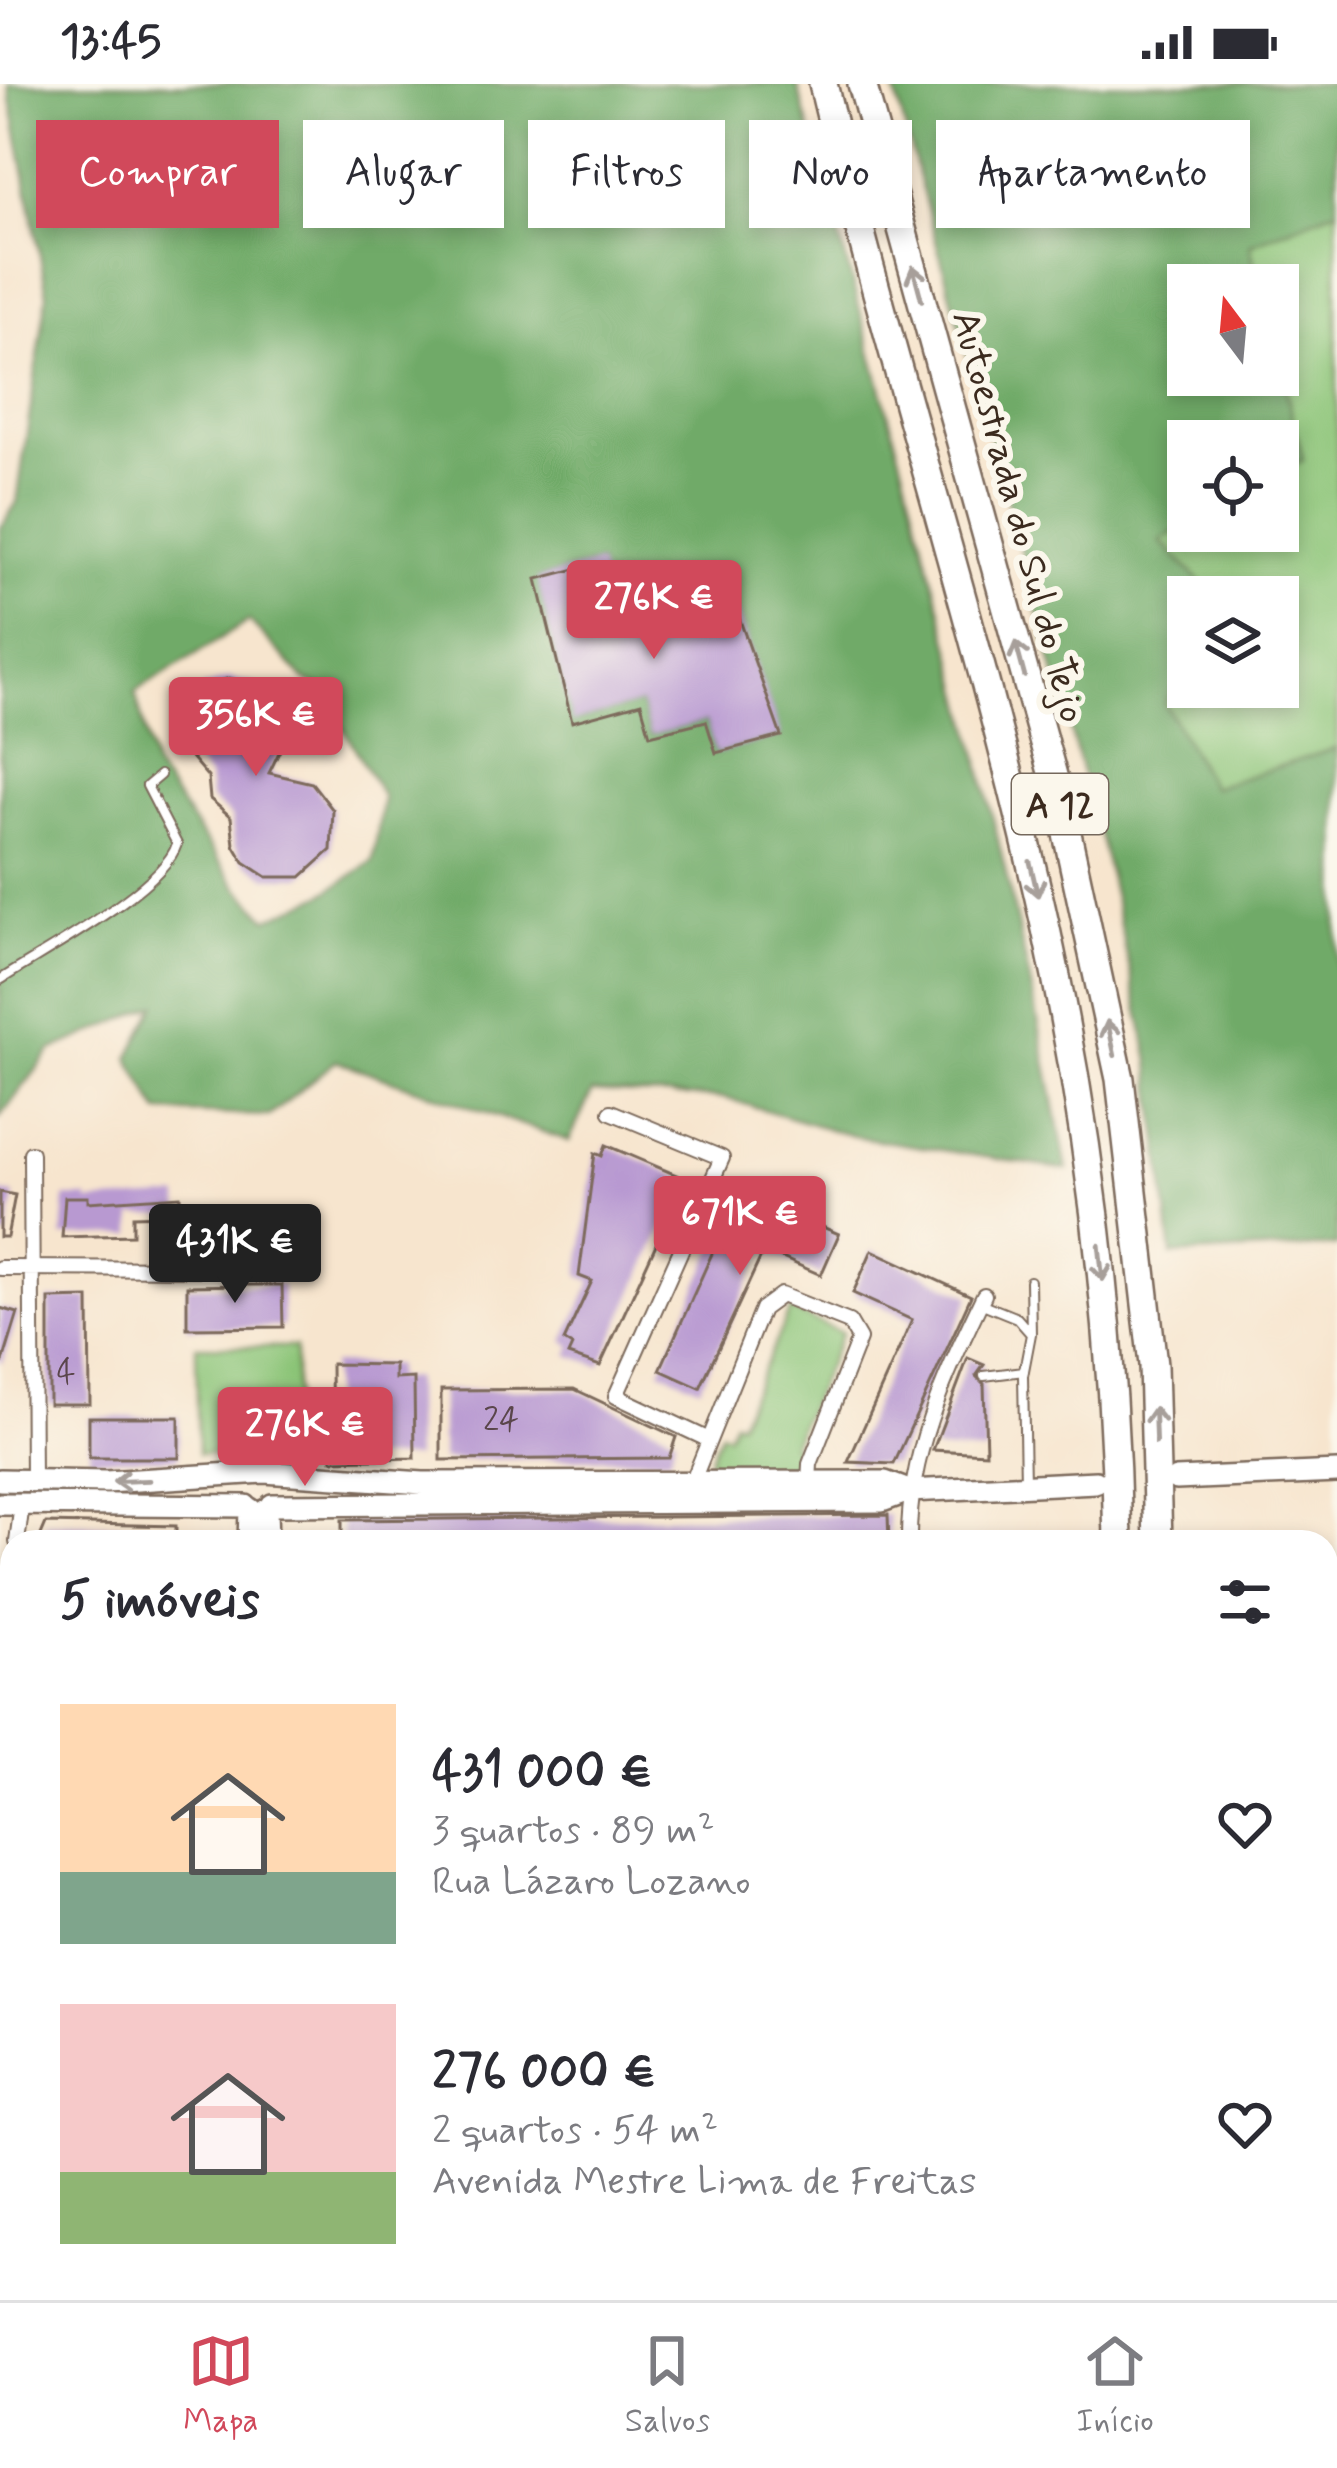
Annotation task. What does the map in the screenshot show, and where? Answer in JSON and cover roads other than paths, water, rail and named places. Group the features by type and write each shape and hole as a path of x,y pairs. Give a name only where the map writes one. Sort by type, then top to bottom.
{"highway":[{"name":"Autoestrada do Sul do Tejo","path":"824,84 999,739 1057,981 1102,1270 1117,1530"},
{"name":"Autoestrada do Sul do Tejo","path":"862,84 1060,802 1120,1079 1153,1365 1158,1530"}],"main road":[{"path":"1176,1479 1337,1472"},
{"path":"252,1530 259,1507 277,1494 259,1476"},
{"path":"259,1476 241,1487 259,1507 264,1530"},
{"path":"0,1480 259,1476 423,1483 884,1482 908,1490 1096,1482"},
{"path":"11,1504 259,1507 883,1501 908,1490"}],"street":[{"path":"611,1112 722,1158 616,1396 706,1438"},
{"path":"31,1154 33,1481"},
{"path":"0,1268 216,1269 260,1257"},
{"path":"692,1483 706,1438 762,1309 781,1295 849,1322 859,1339 809,1482"},
{"path":"909,1530 908,1490 922,1441 982,1299"}],"lane":[{"path":"0,980 143,885 175,852 177,844 147,786 160,775"},
{"path":"1025,1486 1030,1281"},
{"path":"982,1299 1017,1318 1030,1334"},
{"path":"984,1376 1025,1370"}]}
